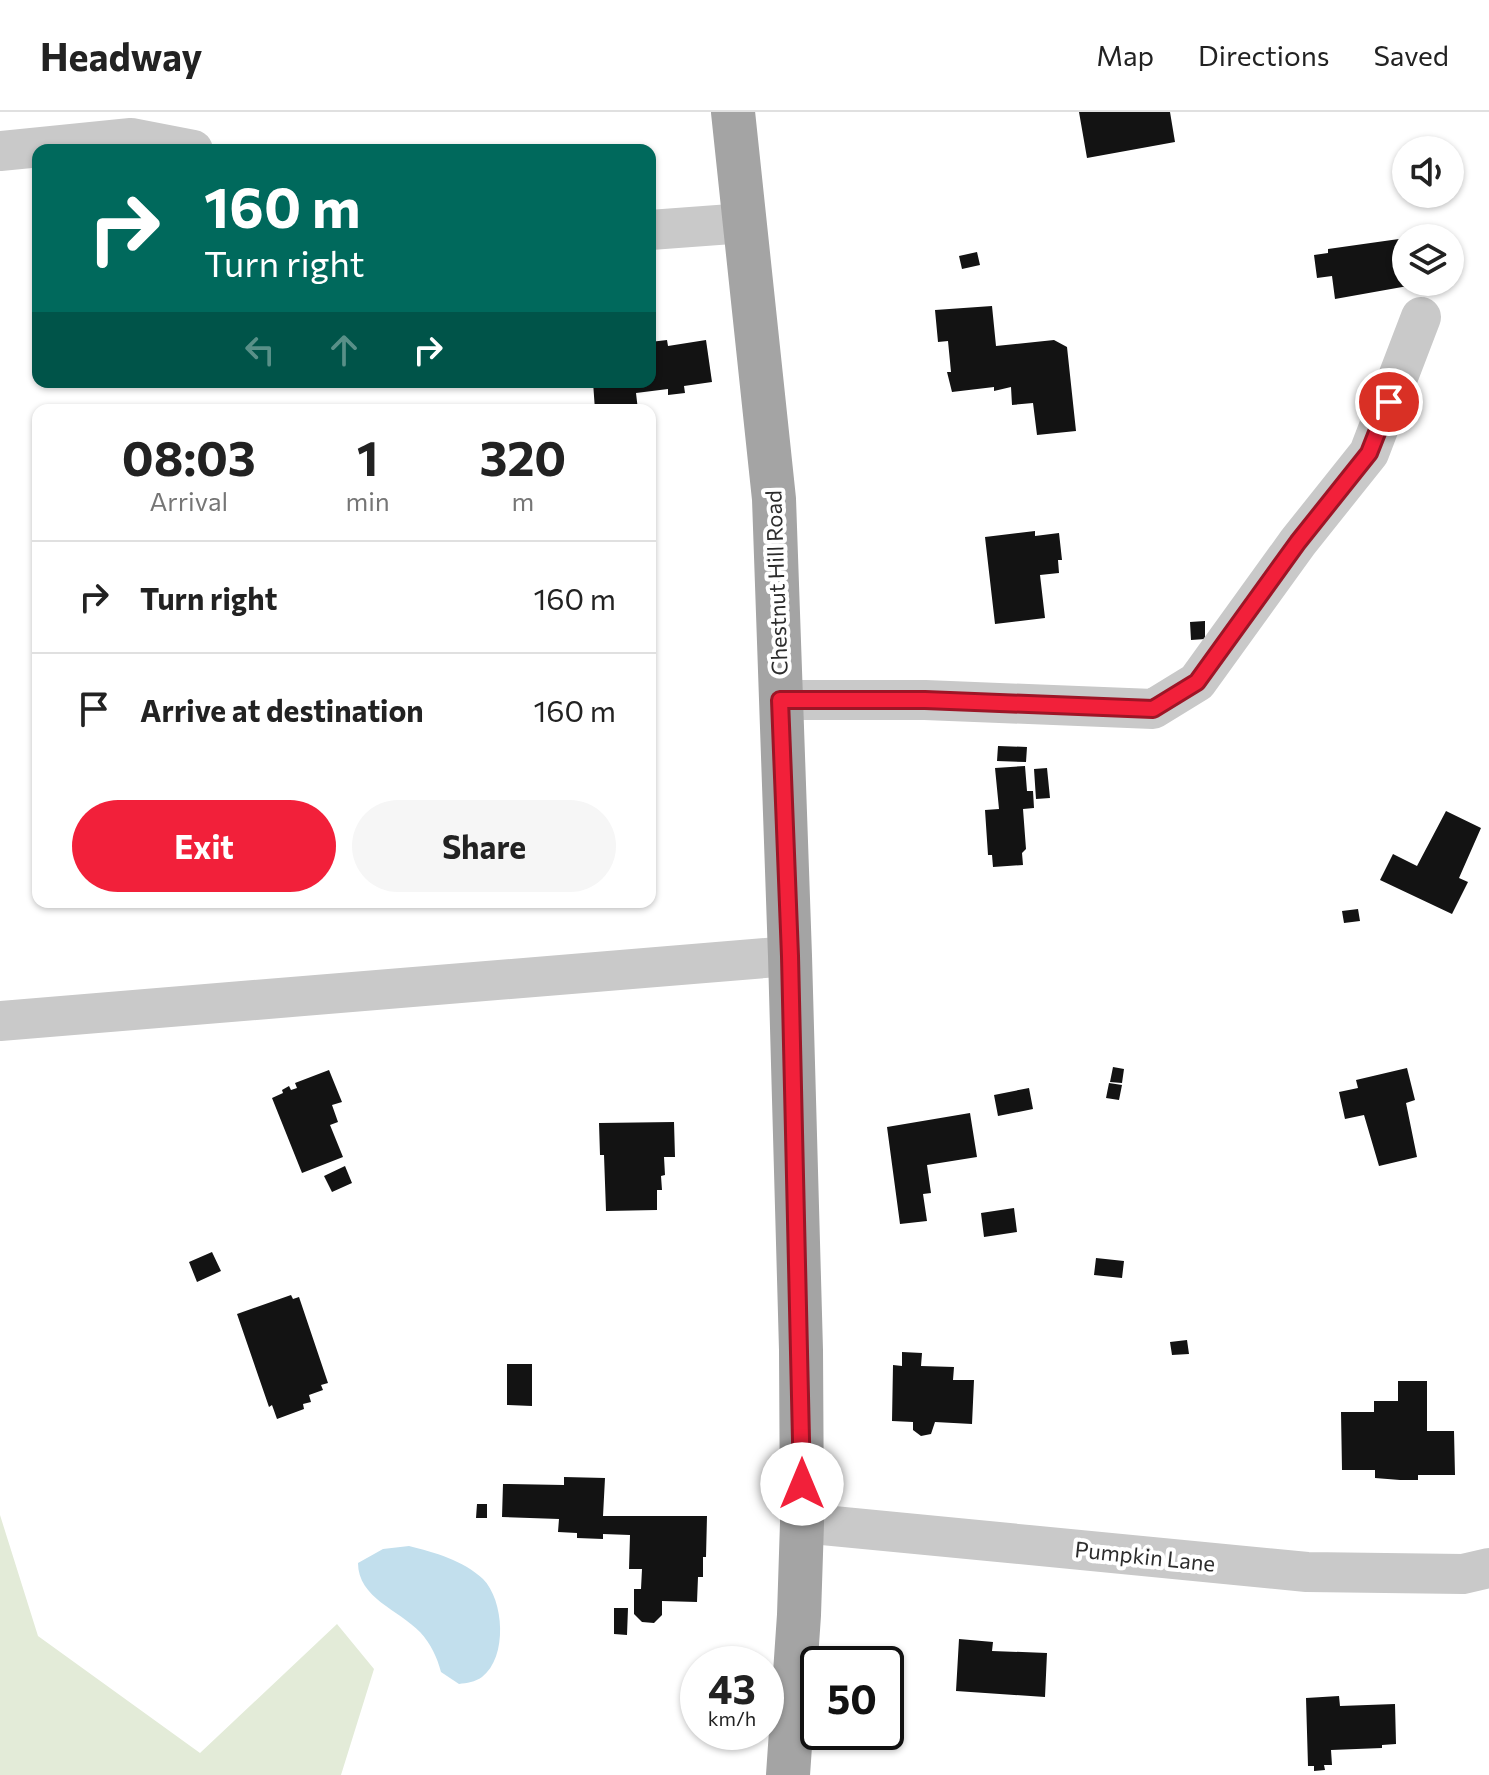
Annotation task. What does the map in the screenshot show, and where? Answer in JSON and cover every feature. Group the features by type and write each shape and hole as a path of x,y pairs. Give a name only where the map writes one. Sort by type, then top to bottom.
{"main road":[{"name":"Chestnut Hill Road","path":"733,112 774,499 790,956 801,1350 802,1523 799,1631 788,1775"}],"street":[{"path":"71,144 131,138 162,144"},
{"path":"0,151 32,148"},
{"path":"656,230 745,223"},
{"path":"780,700 925,700 1153,709 1175,696 1197,682 1298,542 1369,453 1421,317"},
{"path":"0,1021 790,956"},
{"name":"Pumpkin Lane","path":"802,1523 1307,1572 1463,1574 1489,1568"}],"green space":[{"path":"0,1515 38,1636 200,1753 337,1624 374,1669 341,1775 0,1775"}],"water":[{"path":"409,1546 458,1562 483,1579 490,1588 499,1614 499,1643 490,1668 479,1679 459,1684 441,1672 433,1651 420,1632 381,1602 365,1585 358,1563 383,1549"}],"building":[{"path":"1079,112 1170,112 1175,142 1087,158"},
{"path":"1392,240 1392,289 1335,299 1332,276 1317,278 1314,255 1328,253 1328,249"},
{"path":"977,252 980,265 962,269 959,256"},
{"path":"992,306 996,346 1054,340 1067,347 1076,431 1037,435 1033,403 1012,405 1011,387 994,391 994,387 952,392 947,372 951,372 948,341 938,342 935,310"},
{"path":"667,340 668,346 706,340 712,382 684,386 685,393 668,395 668,389 636,393 637,404 595,404 593,388 656,388 656,341"},
{"path":"1035,531 1035,536 1059,533 1062,560 1058,560 1059,573 1040,575 1045,618 995,624 985,537"},
{"path":"1205,621 1205,639 1191,640 1190,622"},
{"path":"998,746 1027,747 1026,762 997,761"},
{"path":"1025,766 1027,791 1033,791 1034,808 1023,809 1026,849 1022,853 1023,865 993,867 992,855 988,855 985,810 999,809 995,768"},
{"path":"1047,768 1050,798 1036,799 1034,769"},
{"path":"1446,811 1481,828 1459,878 1468,882 1452,914 1380,880 1393,854 1417,866"},
{"path":"1358,909 1360,921 1344,923 1342,911"},
{"path":"1113,1067 1124,1069 1122,1083 1110,1082"},
{"path":"1407,1068 1415,1100 1406,1103 1417,1157 1379,1166 1364,1115 1345,1119 1339,1092 1358,1088 1356,1080"},
{"path":"329,1070 342,1102 332,1105 338,1122 330,1125 343,1157 302,1173 272,1098 289,1086 291,1090 297,1088 295,1083"},
{"path":"1109,1083 1122,1085 1119,1100 1106,1098"},
{"path":"1029,1088 1033,1109 998,1116 994,1095"},
{"path":"970,1113 977,1157 927,1165 931,1193 923,1194 927,1221 900,1224 887,1127"},
{"path":"674,1122 675,1157 664,1157 665,1175 661,1176 662,1190 657,1190 657,1210 606,1211 604,1155 600,1155 599,1123"},
{"path":"345,1166 352,1183 332,1192 324,1176"},
{"path":"1014,1208 1017,1232 984,1237 981,1213"},
{"path":"212,1252 221,1271 197,1282 189,1262"},
{"path":"1096,1258 1124,1261 1122,1278 1094,1275"},
{"path":"291,1295 293,1299 299,1297 328,1383 321,1385 323,1390 309,1395 311,1402 303,1404 304,1409 277,1419 272,1405 269,1407 237,1314"},
{"path":"1187,1340 1189,1354 1172,1355 1170,1342"},
{"path":"902,1352 922,1353 921,1366 954,1367 953,1380 974,1380 972,1424 935,1422 931,1434 921,1436 913,1430 913,1422 892,1421 893,1365 902,1366"},
{"path":"507,1364 532,1364 532,1406 507,1405"},
{"path":"1398,1381 1427,1381 1427,1431 1454,1431 1455,1475 1418,1475 1418,1480 1400,1480 1375,1478 1375,1470 1342,1470 1341,1412 1374,1412 1374,1401 1398,1401"},
{"path":"564,1477 605,1478 603,1516 707,1516 706,1557 703,1557 703,1577 698,1577 697,1602 662,1601 662,1615 654,1623 642,1622 634,1614 634,1589 641,1589 642,1569 629,1569 630,1535 603,1534 603,1539 577,1538 577,1533 558,1532 559,1519 502,1517 503,1484 564,1485"},
{"path":"477,1504 487,1504 487,1518 476,1518"},
{"path":"614,1608 628,1608 627,1635 614,1634"},
{"path":"959,1639 993,1642 992,1651 1047,1653 1045,1697 956,1691"},
{"path":"1339,1696 1340,1706 1395,1704 1396,1744 1382,1745 1382,1748 1331,1750 1332,1765 1324,1765 1325,1770 1314,1771 1314,1766 1308,1766 1306,1698"}],"route":[{"path":"802,1484 790,956 780,700 925,700 1153,709 1197,682 1298,542 1369,453 1389,402"}]}
